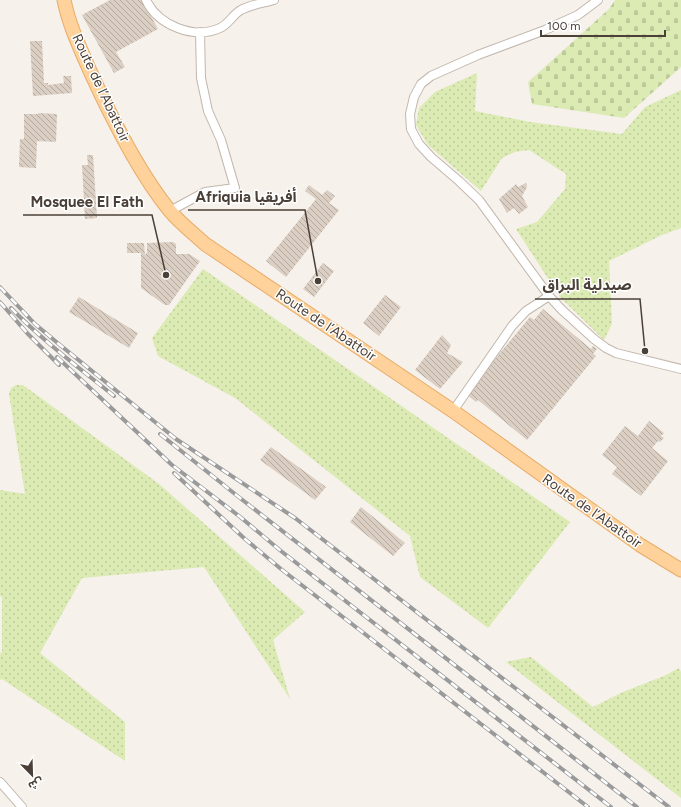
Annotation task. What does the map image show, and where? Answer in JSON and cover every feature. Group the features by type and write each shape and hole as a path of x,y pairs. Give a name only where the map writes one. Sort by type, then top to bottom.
{"main road":[{"name":"Route de l’Abattoir","path":"64,0 80,48 104,101 142,171 170,211 205,244 453,411 640,545 681,570"}],"street":[{"path":"146,0 154,14 172,26 200,32 220,28 241,10 274,0"},
{"path":"598,0 578,15 545,30 478,55 431,76 421,84 414,97 410,114 411,129 419,144 430,157 479,200 549,296 594,339 616,353 681,369"},
{"path":"170,211 205,192 235,188 221,140 208,111 201,78 200,32"},
{"path":"453,411 512,326 526,311 549,296"},
{"path":"0,782 22,807"}],"green space":[{"path":"615,0 681,0 681,67 624,118 532,104 528,82 609,9"},
{"path":"477,73 475,111 530,122 622,134 645,107 681,90 681,228 662,235 609,261 612,324 604,340 560,297 516,229 537,222 565,189 566,174 529,150 515,152 502,158 481,191 428,145 416,125 419,108 435,92"},
{"path":"203,269 570,522 488,628 420,577 410,536 235,398 158,356 152,338"},
{"path":"16,385 23,385 159,484 305,612 273,640 290,699 204,567 82,578 40,653 125,722 125,761 2,679 0,680 0,654 2,651 2,597 0,596 0,490 25,494 9,394 11,388"},
{"path":"531,657 593,707 623,692 664,676 679,668 681,672 681,798 506,662"}],"building":[{"path":"110,0 142,0 158,29 116,52 125,67 114,73 82,15"},
{"path":"30,41 42,41 44,83 48,83 48,85 64,83 63,76 71,76 72,93 33,96"},
{"path":"24,114 57,114 56,142 37,141 36,168 19,167 20,139 24,139"},
{"path":"87,155 93,155 97,218 85,219 82,165 88,165"},
{"path":"526,183 527,187 522,196 528,207 519,214 514,208 507,213 499,199 516,184 518,187"},
{"path":"309,185 322,195 327,190 335,196 329,203 339,210 286,277 266,261 316,199 305,191"},
{"path":"173,242 176,244 176,254 189,254 200,261 169,305 165,305 141,288 141,253 127,253 127,243 144,243 145,255 147,252 147,243"},
{"path":"323,263 334,271 314,297 303,289"},
{"path":"385,295 401,307 379,336 363,323"},
{"path":"79,297 138,333 129,348 69,312"},
{"path":"543,309 591,349 593,346 597,349 593,354 596,356 527,440 478,400 476,402 466,394 530,317 534,320"},
{"path":"442,335 451,345 447,353 463,362 440,389 415,370"},
{"path":"649,421 664,433 661,436 664,438 660,442 658,441 652,448 668,461 641,496 612,474 617,467 602,455 625,426 638,436"},
{"path":"271,447 326,487 315,500 260,460"},
{"path":"361,507 405,543 393,556 350,522"}],"railway":[{"path":"0,287 35,324 176,439 295,518 669,807"},
{"path":"0,302 27,333 59,365"},
{"path":"11,308 48,342 114,396"},
{"path":"57,357 172,465 611,807"},
{"path":"160,434 637,807"},
{"path":"174,473 245,539 281,569 588,807"}],"place":[{"name":"Mosquee El Fath","path":"166,275"},
{"name":"Afriquia أفريقيا","path":"318,281"},
{"name":"صيدلية البراق","path":"645,351"}]}
